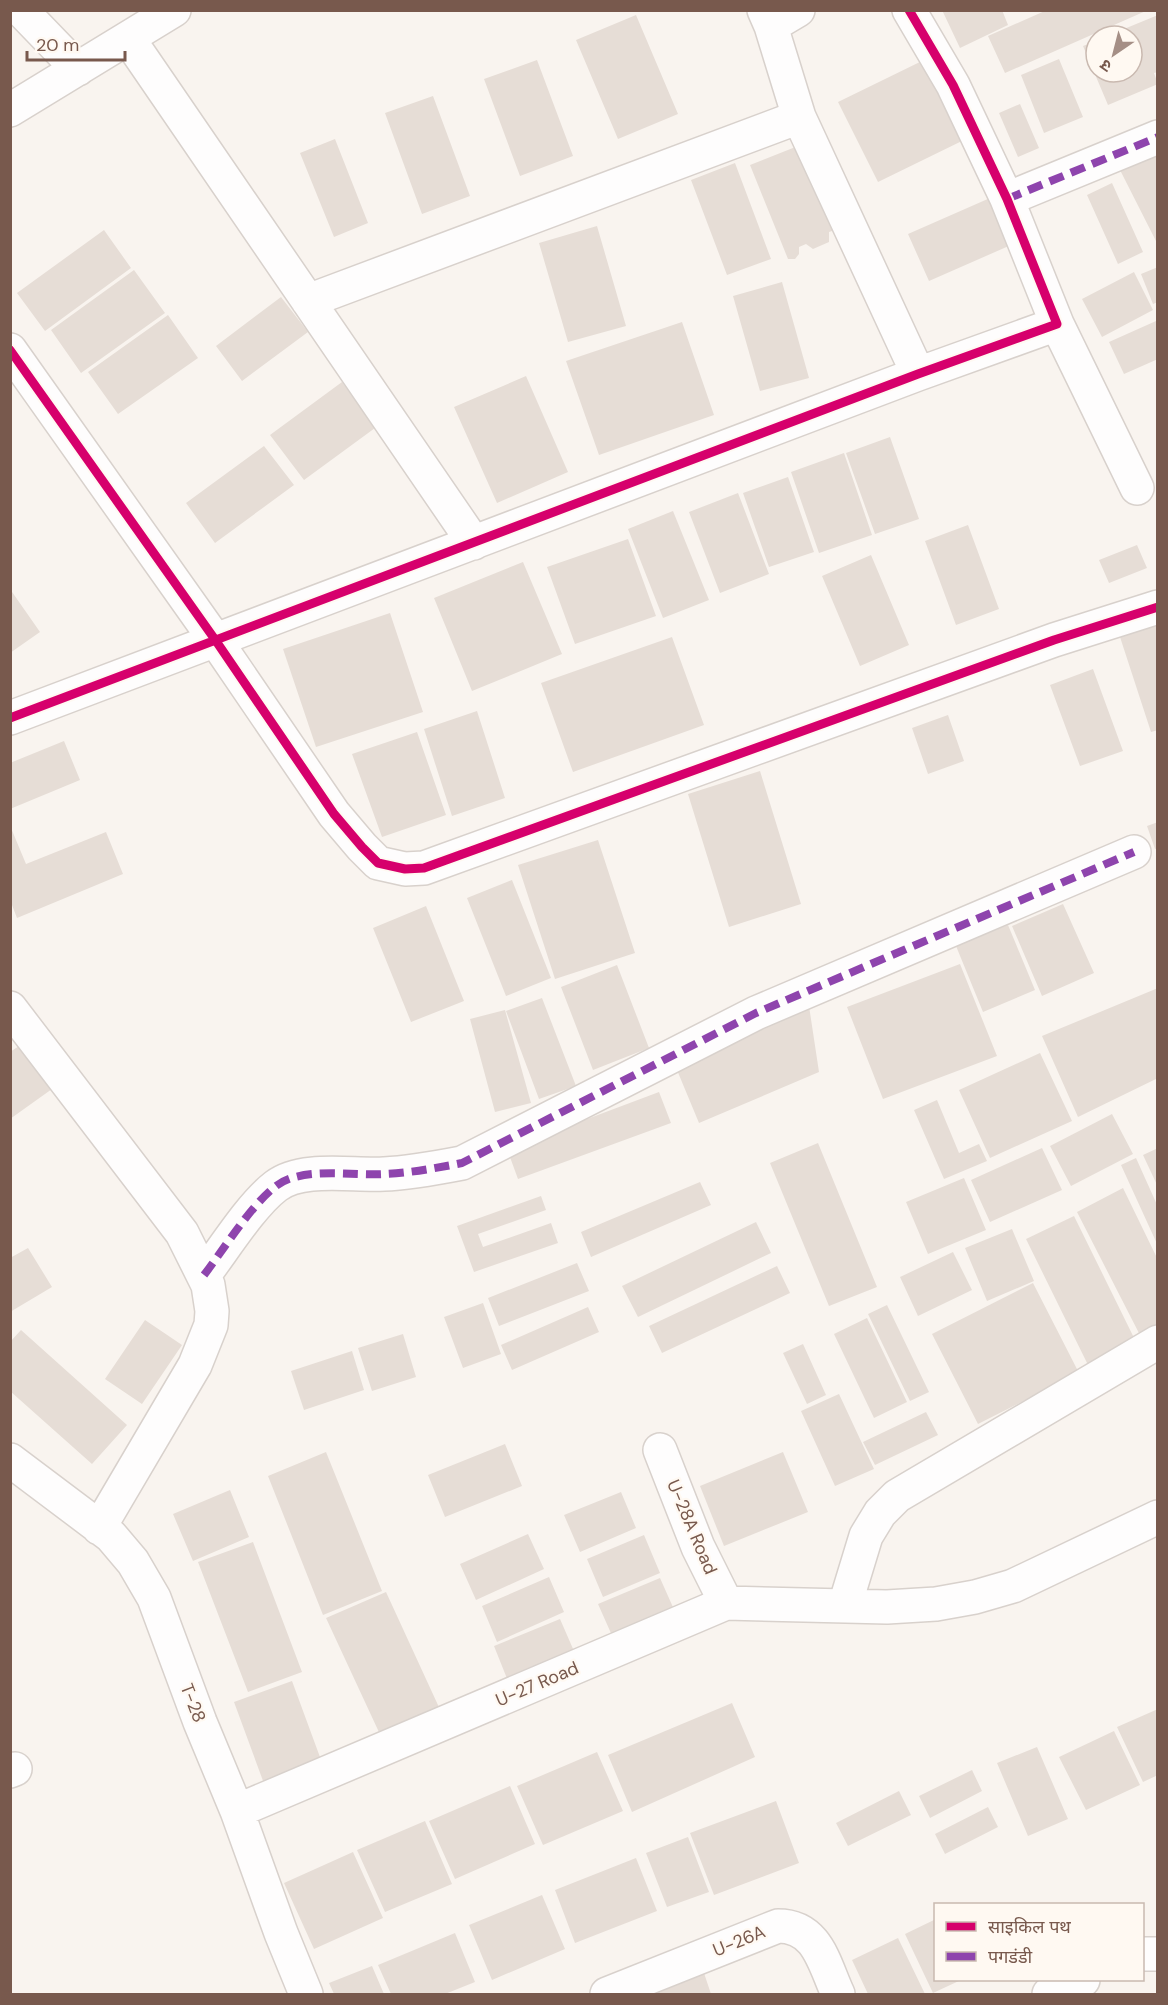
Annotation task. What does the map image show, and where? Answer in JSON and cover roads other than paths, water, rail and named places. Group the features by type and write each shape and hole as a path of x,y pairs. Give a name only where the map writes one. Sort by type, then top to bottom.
{"street":[{"path":"21,10 78,69"},
{"path":"10,110 174,10"},
{"path":"909,10 953,85 1007,199 1057,324 1137,488"},
{"path":"778,16 799,117 918,374"},
{"path":"128,38 474,543"},
{"path":"308,301 799,117"},
{"path":"1007,199 1158,137"},
{"path":"10,718 918,374 1057,324"},
{"path":"10,350 216,641 334,814 378,863 405,869 424,868 1054,640 1158,607"},
{"path":"204,1275 263,1197 278,1184 314,1174 383,1174 419,1171 462,1163 756,1013 1134,852"},
{"path":"10,1008 182,1233 208,1285 211,1318 208,1334 195,1365 99,1528"},
{"path":"845,1605 866,1536 880,1513 897,1496 1158,1342"},
{"name":"U-28A Road","path":"660,1450 698,1547 726,1603"},
{"name":"T-28","path":"10,1460 111,1536 133,1562 154,1598 306,1995"},
{"name":"U-27 Road","path":"237,1811 726,1603 887,1606 936,1604 975,1597 1013,1586 1158,1517"},
{"name":"U-26A","path":"607,1995 778,1926 792,1926 804,1932 814,1942 838,1995"},
{"path":"1049,1995 1081,1981"}]}
